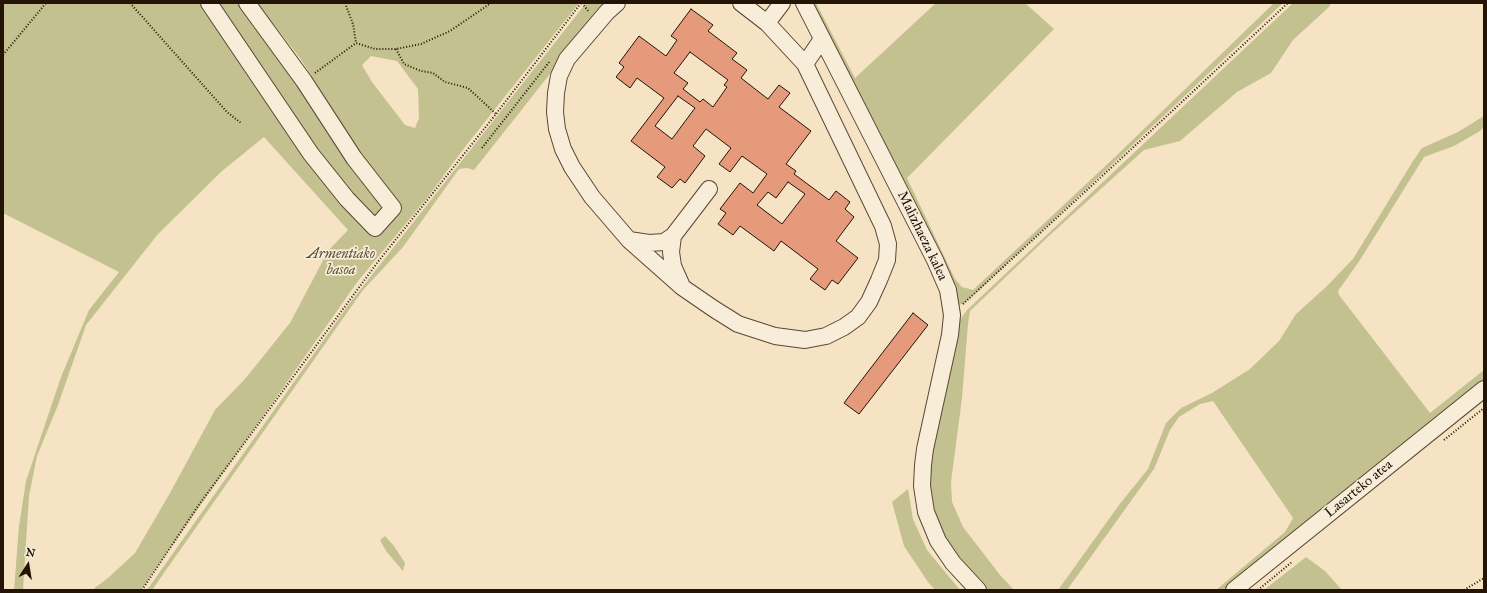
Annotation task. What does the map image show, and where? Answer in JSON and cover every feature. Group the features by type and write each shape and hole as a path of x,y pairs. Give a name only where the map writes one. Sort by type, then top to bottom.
{"street":[{"path":"209,3 312,154 347,199 375,228 393,208 354,158 304,81 247,3"},
{"path":"617,3 607,12 567,59 559,76 555,112 557,129 563,149 572,167 592,197 629,240 682,286 738,324 775,336 805,340 826,336 844,327 858,317 869,302 886,260 888,244 883,226 805,64 767,23 741,3"},
{"path":"767,23 782,3"},
{"name":"Malizhaeza kalea","path":"804,3 943,276 948,290 952,315 950,335 925,449 922,486 926,512 938,541 953,563 978,590"},
{"path":"805,64 822,39"},
{"path":"629,240 648,243 664,242 673,236 709,189"},
{"path":"673,236 671,252 673,266 682,286"},
{"name":"Lasarteko atea","path":"1234,590 1484,389"}],"path":[{"path":"3,55 46,3"},
{"path":"130,3 227,112 241,123"},
{"path":"345,3 353,24 356,43"},
{"path":"356,43 375,49 396,49 421,44 450,31 492,3"},
{"path":"142,590 198,506 377,263 582,3 589,12 593,7"},
{"path":"952,315 1288,3"},
{"path":"310,76 356,43"},
{"path":"396,49 404,64 421,71 433,73 445,82 468,88 496,114"},
{"path":"482,148 550,61"},
{"path":"1464,590 1484,578"}],"green space":[{"name":"Armentiako basoa","path":"3,3 199,3 290,137 327,187 355,219 373,231 396,206 386,187 355,144 300,58 257,3 579,3 465,147 427,198 358,281 141,590 92,590 108,578 135,553 170,493 215,410 245,379 290,323 328,251 348,230 264,137 222,171 158,234 86,325 58,405 37,456 29,496 23,590 14,590 19,526 26,481 61,377 89,310 119,272 3,213","holes":["371,56 397,61 418,89 419,118 415,128 405,125 372,82 362,65"]},
{"path":"218,3 237,3 282,59 348,162 364,184 384,206 373,218 348,191 304,133"},
{"path":"586,3 606,3 474,170 467,168 459,169 403,247 363,290 152,590 147,590 349,304"},
{"path":"812,3 816,3 855,78 936,3 1025,3 1054,29 907,178 955,279 962,287 973,290 1116,156 1274,3 1283,3 974,295 959,305"},
{"path":"1293,3 1331,3 1329,7 1293,40 1271,73 1237,92 1180,141 1144,150 1051,234 970,311 962,398 951,482 952,502 963,527 1000,575 1014,590 987,590 947,542 940,528 933,504 930,480 931,448 959,321 967,310"},
{"path":"1484,116 1484,127 1480,131 1454,146 1424,157 1360,260 1338,291 1339,295 1430,413 1484,370 1484,380 1223,590 1216,590 1285,532 1293,518 1213,401 1200,404 1179,417 1170,430 1154,469 1067,590 1058,590 1119,505 1148,469 1166,423 1181,408 1212,393 1250,369 1279,341 1296,314 1326,287 1353,259 1422,148 1458,132"},
{"path":"908,489 913,519 927,550 960,590 935,590 904,546 892,502"},
{"path":"385,536 394,546 405,563 403,571 386,551 380,540"},
{"path":"1306,557 1325,571 1342,590 1264,590"}],"building":[{"path":"691,9 713,25 708,31 737,53 732,59 747,70 741,78 768,99 779,85 790,93 779,107 811,131 786,164 796,171 794,174 829,200 836,191 850,202 845,209 854,217 836,241 858,258 838,284 832,280 825,290 810,279 818,269 781,241 774,251 740,226 733,235 718,224 726,213 720,209 740,183 753,193 767,174 742,156 730,172 719,164 731,148 706,129 693,146 705,156 685,183 680,179 672,188 657,177 665,167 631,141 664,98 637,78 630,88 616,77 624,67 619,63 639,36 666,56 677,40 671,36","holes":["690,52 728,80 724,85 727,87 713,107 703,99 700,102 683,89 688,83 674,73","678,96 695,108 672,139 655,126","788,182 805,194 782,224 757,205 768,192 776,198"]},
{"path":"913,313 928,325 859,414 844,403"}]}
